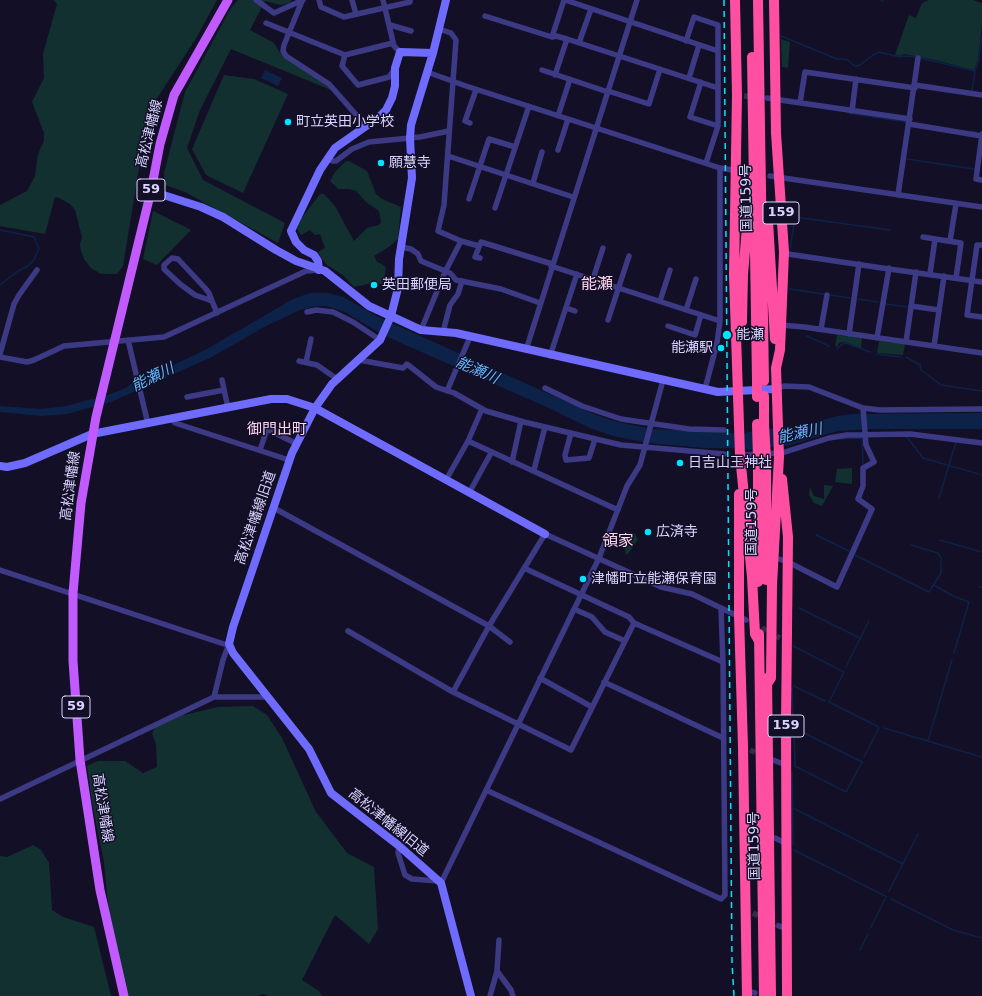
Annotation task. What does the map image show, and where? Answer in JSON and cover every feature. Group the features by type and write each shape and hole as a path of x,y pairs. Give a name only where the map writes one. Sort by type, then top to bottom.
{"highway":[{"name":"159","path":"735,0 740,95 740,172 738,245 734,275 740,425 739,477 743,560 742,618 747,748 744,821 753,994"},
{"name":"国道159号","path":"751,0 752,128 761,381"},
{"name":"国道159号","path":"758,0 761,424 767,684 771,996"},
{"name":"159","path":"774,0 771,99 774,177 783,251 780,350 776,368"},
{"name":"159","path":"738,382 742,360 743,274 750,189 749,131 752,128"},
{"name":"159","path":"760,166 763,172 768,223 779,454 772,585 771,678 767,684"},
{"name":"159","path":"779,454 787,508 783,561 787,844 783,928 787,996"},
{"name":"159","path":"740,455 752,577 755,634 759,641"},
{"name":"国道159号","path":"753,994 762,458"}],"main road":[{"name":"高松津幡線","path":"124,996 100,890 80,760 73,661 73,593 81,504 96,416 151,192 160,144 174,95 228,0"}],"street":[{"path":"256,0 274,13 303,0"},
{"path":"303,0 289,32 283,51 286,56 329,84 366,126"},
{"path":"319,0 321,7 344,17 410,2 410,0"},
{"path":"352,0 356,14"},
{"path":"383,0 394,46 400,52 433,53"},
{"name":"高松津幡線旧道","path":"439,882 400,847 331,794 309,749 233,653 228,644 289,460 315,408 338,378 381,339 391,318 398,288 401,247 412,178 410,138 411,126 433,53 446,0"},
{"path":"552,37 564,0 718,51"},
{"path":"526,350 573,197 637,0"},
{"path":"579,43 591,9"},
{"path":"485,16 552,37 556,36 567,39 618,57 718,88"},
{"path":"686,41 694,17 718,25 718,126 706,164"},
{"path":"266,23 345,55 393,43"},
{"path":"390,25 411,31"},
{"path":"439,29 451,33 456,40 444,205 438,230 461,241 479,246"},
{"path":"555,74 567,39"},
{"path":"689,78 699,45"},
{"path":"345,55 342,66 358,86 389,77 395,68 400,52"},
{"path":"898,195 915,87 918,58"},
{"path":"319,270 318,261 314,255 304,250 296,242 291,231 327,158 335,148 379,117 392,98 395,86 395,68"},
{"path":"542,70 649,104 660,70"},
{"path":"427,72 476,90 706,164 740,172"},
{"path":"800,103 805,72 982,95"},
{"path":"558,116 570,79"},
{"path":"852,111 856,79"},
{"path":"701,82 690,117 718,126"},
{"path":"470,123 465,121 476,90"},
{"path":"771,99 852,111 982,135 976,179 982,180"},
{"path":"495,208 529,106"},
{"path":"558,150 568,119"},
{"path":"327,158 332,161 336,161 352,149 369,142 410,138 449,130"},
{"path":"469,199 489,139 516,147"},
{"path":"533,183 542,152"},
{"path":"448,156 573,197"},
{"path":"705,389 717,343 720,321 720,168"},
{"path":"774,177 982,208"},
{"path":"151,192 201,207 223,217 276,250 319,270"},
{"path":"950,241 956,204"},
{"path":"923,237 961,243 956,278"},
{"path":"930,274 935,239"},
{"path":"421,330 445,272 461,241"},
{"path":"480,258 475,257 481,242 720,321"},
{"path":"982,245 977,245 967,315 982,317"},
{"path":"401,247 411,249 418,254 421,261 450,273 456,280 501,289 540,303"},
{"path":"593,279 603,248"},
{"path":"783,251 982,282"},
{"path":"608,320 629,256"},
{"path":"212,301 195,295 180,284 164,269 164,265 172,258 178,259 205,288 212,301 217,313"},
{"path":"849,334 859,264"},
{"path":"877,338 889,268"},
{"path":"0,354 14,304 37,270"},
{"path":"0,357 20,362 27,362 64,346 164,337 306,271 319,270 325,271 369,306 391,318 421,330 470,337 550,356 718,392 776,389 784,386 809,387 863,409 982,410"},
{"path":"660,301 670,270"},
{"path":"906,342 916,272"},
{"path":"550,356 577,274"},
{"path":"934,346 944,276"},
{"path":"686,310 696,279"},
{"path":"443,332 450,305 458,294 462,282"},
{"path":"822,329 827,295"},
{"path":"912,306 939,310"},
{"path":"566,308 575,311"},
{"path":"307,312 316,310 333,312 381,339"},
{"path":"668,326 695,335 701,315"},
{"path":"781,325 822,329 982,353"},
{"path":"447,391 470,337"},
{"path":"306,362 312,338"},
{"path":"128,340 148,424"},
{"path":"359,360 403,368 407,364 436,386 454,393 482,409 571,434 595,440 724,454"},
{"path":"299,361 323,368 338,378"},
{"path":"222,380 228,408"},
{"path":"471,996 439,882 486,790 599,558 627,486 640,465 663,380"},
{"path":"546,388 602,414 621,419 651,424 724,430"},
{"path":"187,397 224,390"},
{"path":"0,466 7,467 25,463 92,434 271,399 287,399 315,408 545,534 661,587 692,594 742,618"},
{"path":"446,480 468,441 482,409"},
{"path":"783,561 837,587 872,509 858,499 863,486 863,468 874,462 866,445 863,409"},
{"path":"172,419 175,423 289,460"},
{"path":"512,462 521,421"},
{"path":"534,470 545,427"},
{"path":"260,450 267,429 297,444"},
{"path":"740,455 779,454 829,438 864,433 910,434 982,443"},
{"path":"571,434 564,455 566,460 589,458 595,440"},
{"path":"468,441 490,453 534,470 618,510"},
{"path":"468,493 490,453"},
{"path":"274,508 489,626 510,642"},
{"path":"453,692 489,626 545,534"},
{"path":"524,568 628,616 634,623 723,662"},
{"path":"0,570 228,644 214,697"},
{"path":"574,609 592,617 605,632 625,641"},
{"path":"486,790 721,898 725,895 723,662 721,609"},
{"path":"348,631 453,692 570,750 634,623"},
{"path":"540,678 592,708"},
{"path":"604,682 723,738"},
{"path":"0,799 214,697 267,697"},
{"path":"773,760 786,765"},
{"path":"744,821 755,829"},
{"path":"775,838 787,844"},
{"path":"400,847 398,853 405,875 412,879 439,882"},
{"path":"490,996 497,971 499,940"},
{"path":"497,971 511,990 513,996"}],"green space":[{"path":"54,0 217,0 195,40 156,100 142,150 123,266 117,274 101,274 91,268 84,259 80,244 82,237 75,210 70,204 59,198 55,197 45,234 0,226 0,205 27,191 35,176 38,154 44,141 44,133 32,102 44,78 43,54 57,4"},
{"path":"238,0 292,0 289,3 281,5 265,1 250,30 274,43 280,53 327,85 331,90 231,49 200,110 187,148 203,180 285,223 278,243 185,192 165,185 164,173 185,92 231,8"},
{"path":"929,0 973,0 982,3 982,25 978,59 974,70 904,54 900,56 895,55 909,15 916,18 922,3"},
{"path":"781,39 790,42 788,68 782,67"},
{"path":"224,75 254,79 288,94 243,193 206,175 192,149"},
{"path":"346,161 349,161 367,171 376,194 382,199 401,207 398,239 374,256 377,262 386,268 383,284 372,283 354,287 343,275 327,265 320,256 318,252 325,248 320,234 315,235 310,230 301,235 297,229 301,219 320,194 324,194 335,206 354,241 367,228 379,225 381,222 379,211 366,202 356,191 349,189 338,189 330,181 335,172"},
{"path":"153,211 191,230 157,265 143,259"},
{"path":"837,335 862,338 861,349 844,342 839,343 837,347 835,346"},
{"path":"879,341 905,344 903,355 877,353"},
{"path":"852,468 852,484 835,482 837,469"},
{"path":"824,485 833,486 822,506 814,503 809,495 810,487 814,496 824,499"},
{"path":"624,531 634,533 638,539 626,555 624,546 627,543"},
{"path":"253,706 267,715 282,738 316,812 347,853 374,867 378,929 369,944 335,915 302,980 319,991 322,996 268,996 263,994 258,996 127,996 110,924 104,862 92,802 87,766 98,761 125,761 143,773 157,767 156,744 152,733 156,726 175,717 218,707"},
{"path":"33,845 41,850 49,863 52,910 63,917 94,927 111,996 0,996 0,856 7,857"}],"water":[{"path":"265,70 282,78 278,86 261,78"},
{"name":"能瀬川","path":"310,293 327,293 344,297 376,316 596,415 617,422 653,429 745,434 748,432 791,426 794,428 837,416 853,414 982,413 982,429 869,429 838,431 790,445 748,450 744,448 704,448 649,443 613,436 590,428 551,409 383,335 345,312 327,306 316,306 300,310 264,327 212,357 111,402 67,414 41,416 0,412 0,406 41,409 66,406 111,394 126,388 135,381 146,378 207,349 293,299"}],"waterway":[{"path":"781,36 837,59 846,59 855,66 860,65 879,52 900,57 916,57"},
{"path":"920,58 975,71 979,59 982,36"},
{"path":"972,91 975,71"},
{"path":"847,113 906,122"},
{"path":"971,131 976,132"},
{"path":"907,159 974,169"},
{"path":"790,250 795,217 890,230"},
{"path":"0,230 34,237 39,249 33,261 28,266 18,271 0,285"},
{"path":"790,289 850,298"},
{"path":"858,299 878,302"},
{"path":"886,304 908,307"},
{"path":"807,336 829,346"},
{"path":"837,349 842,344 846,343 870,352"},
{"path":"876,354 901,357"},
{"path":"906,357 920,365 921,370 941,385 982,391"},
{"path":"907,437 923,458 982,475"},
{"path":"840,439 862,438 863,464"},
{"path":"939,498 956,442"},
{"path":"816,535 849,551"},
{"path":"940,540 982,552"},
{"path":"855,555 929,592 941,573 941,558 938,553 911,545"},
{"path":"934,585 953,596 969,602 954,653"},
{"path":"799,608 860,638"},
{"path":"846,667 869,621"},
{"path":"793,646 844,672"},
{"path":"928,741 952,660"},
{"path":"844,672 829,702 879,728"},
{"path":"794,686 825,701"},
{"path":"792,687 793,723 796,725"},
{"path":"794,728 862,762 846,792 795,766 794,728"},
{"path":"864,757 879,728"},
{"path":"884,728 982,757"},
{"path":"792,772 793,845"},
{"path":"793,808 903,864"},
{"path":"889,891 918,834"},
{"path":"794,850 885,896"},
{"path":"871,927 885,899"},
{"path":"891,899 953,930 982,938"},
{"path":"860,950 868,934"}],"tunnel":[{"path":"744,96 755,97"},
{"path":"754,624 780,638"},
{"path":"750,750 761,755"},
{"path":"753,913 779,926"}],"railway":[{"path":"724,0 732,963 734,996"}],"place":[{"name":"町立英田小学校","path":"288,122"},
{"name":"願慧寺","path":"381,163"},
{"name":"英田郵便局","path":"374,285"},
{"name":"能瀬","path":"727,335"},
{"name":"能瀬駅","path":"721,348"},
{"name":"日吉山王神社","path":"680,463"},
{"name":"広済寺","path":"648,532"},
{"name":"津幡町立能瀬保育園","path":"583,579"}],"district":[{"name":"能瀬","path":"597,285"},
{"name":"御門出町","path":"277,430"},
{"name":"領家","path":"618,542"}]}
